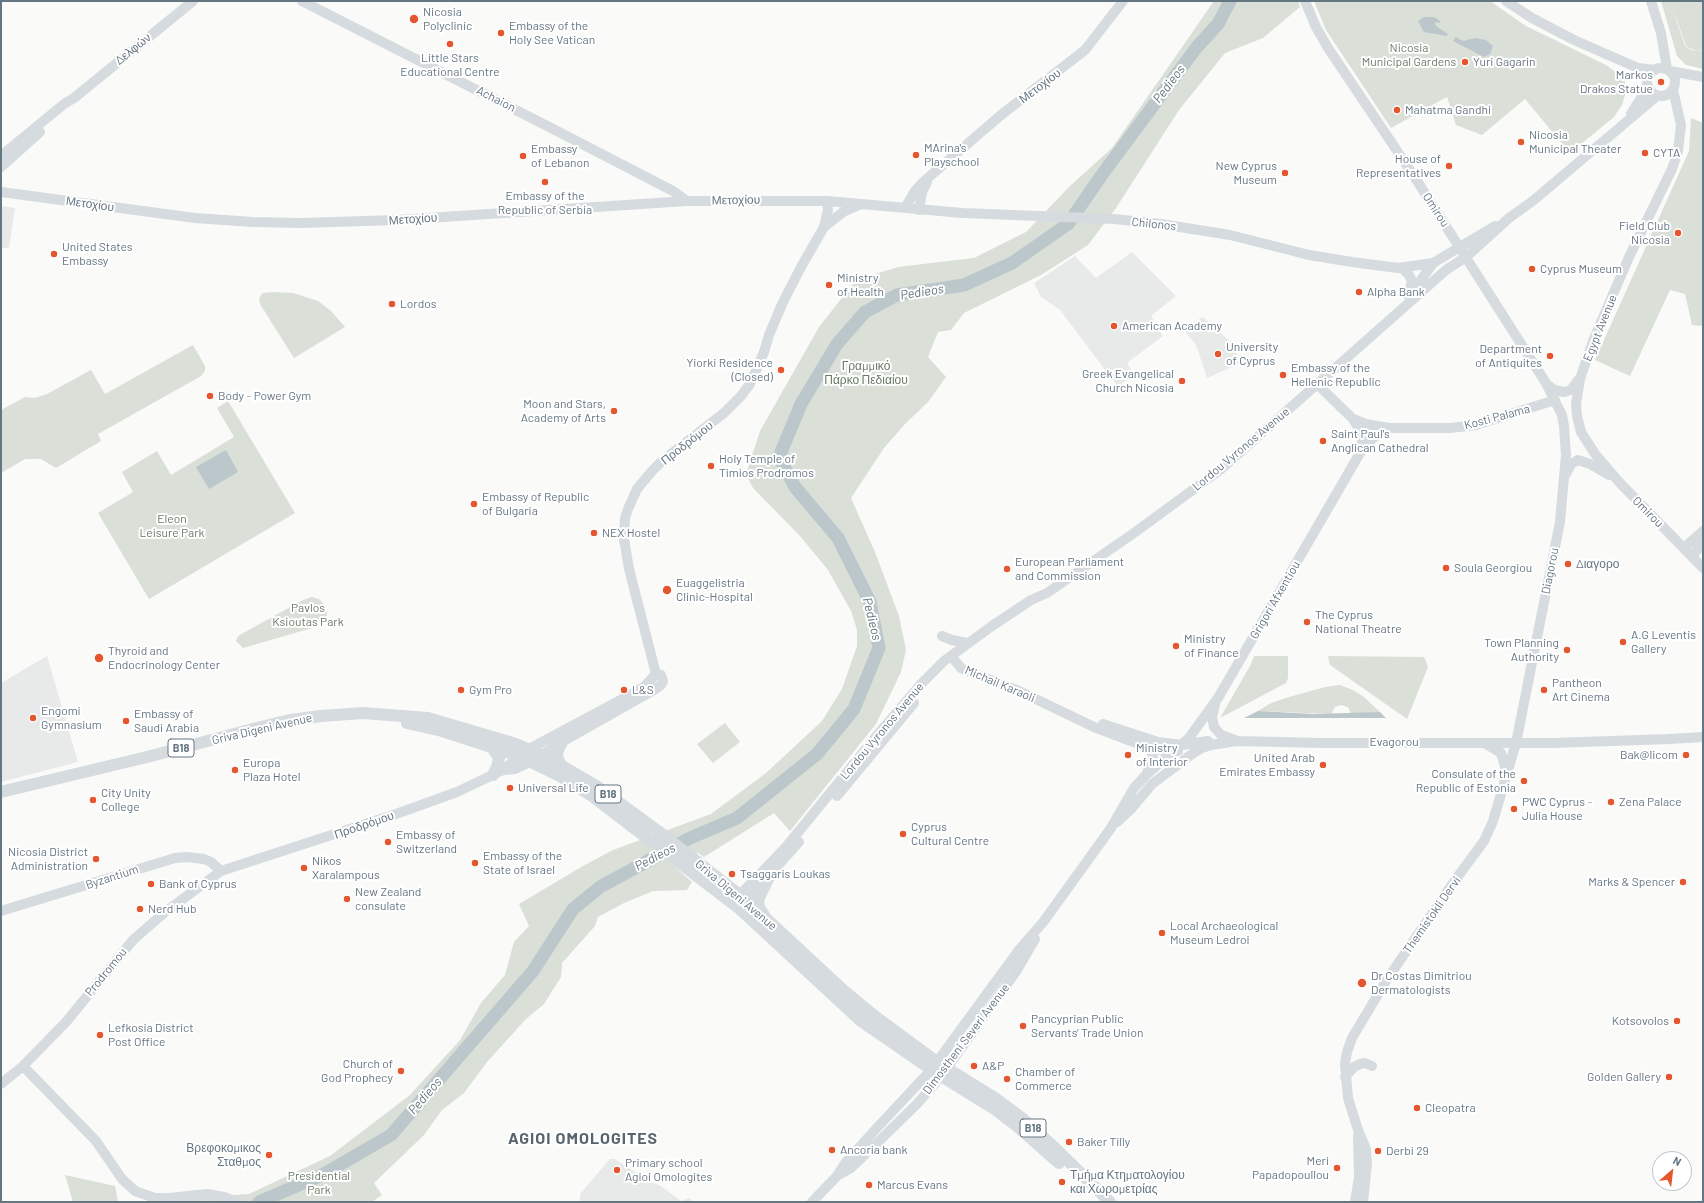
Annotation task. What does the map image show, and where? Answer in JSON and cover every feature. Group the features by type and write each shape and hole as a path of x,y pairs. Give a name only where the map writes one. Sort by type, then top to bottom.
{"main road":[{"name":"Δελφών","path":"1,165 67,109 74,98 193,1"},
{"name":"Achaion","path":"302,1 557,130 687,201"},
{"name":"Μετοχίου","path":"905,208 915,191 930,177 1001,115 1085,50 1123,1"},
{"name":"Omirou","path":"1305,1 1312,19 1325,43 1466,257 1546,383 1555,400"},
{"path":"1506,1 1532,18 1574,40 1638,68 1663,70 1703,77"},
{"path":"1651,1 1665,49 1663,70"},
{"path":"1627,121 1648,87 1649,76 1663,70"},
{"path":"1663,70 1674,76 1674,87"},
{"path":"1509,218 1534,200 1657,96 1666,95 1674,87 1703,77"},
{"path":"1648,87 1657,96"},
{"name":"Egypt Avenue","path":"1595,454 1584,438 1576,411 1576,397 1580,378 1593,341 1626,264 1672,169 1678,151 1681,125 1674,87"},
{"name":"Μετοχίου","path":"920,210 922,192 930,177"},
{"name":"Μετοχίου","path":"3,190 195,218 298,223 390,220 687,201 826,201 863,204"},
{"name":"Προδρόμου","path":"655,680 629,569 624,539 625,518 628,509 637,490 652,471 662,461 724,414 750,384 783,302 824,227 828,210 826,201"},
{"path":"863,204 905,208"},
{"name":"Προδρόμου","path":"824,227 846,210 863,204"},
{"name":"Chilonos","path":"905,208 1040,217 1114,220 1191,228 1230,235 1309,255 1426,273 1446,270"},
{"name":"Lordou Vyronos Avenue","path":"1387,323 1414,291 1433,263 1509,218"},
{"name":"Lordou Vyronos Avenue","path":"739,902 922,683 953,658 1035,605 1048,593 1134,533 1220,470 1446,270 1466,257 1509,218"},
{"path":"1401,269 1433,263"},
{"path":"1401,269 1409,275 1412,281 1411,288 1405,300"},
{"path":"1546,383 1554,390 1564,392 1571,390 1580,378"},
{"name":"Kosti Palama","path":"1317,384 1353,418 1366,424 1389,428 1470,426 1555,400"},
{"path":"1555,400 1571,412 1579,424"},
{"name":"Diagorou","path":"1516,743 1560,522 1566,455 1564,426 1555,400"},
{"name":"Grigori Afxentiou","path":"1114,824 1128,797 1149,772 1179,748 1195,731 1218,698 1360,453 1362,434 1353,418"},
{"path":"1360,453 1373,438 1389,428"},
{"name":"Omirou","path":"1595,454 1620,483 1703,568"},
{"path":"1564,478 1572,464 1575,461 1581,460 1601,470 1620,483"},
{"path":"1684,548 1703,531"},
{"path":"1692,556 1703,543"},
{"name":"Lordou Vyronos Avenue","path":"739,902 769,876 791,852 923,692 967,643 1031,600 1048,593"},
{"path":"942,636 967,643"},
{"name":"Michail Karaoli","path":"953,658 961,668 967,671 1019,691 1094,727 1149,747 1202,748"},
{"name":"Προδρόμου","path":"221,871 396,814 457,792 498,773 515,769 530,762 562,742 655,680"},
{"name":"Προδρόμου","path":"498,773 529,749 632,694 655,680"},
{"path":"1218,698 1212,712 1214,727 1221,735 1232,741"},
{"name":"Michail Karaoli","path":"1054,707 1179,748 1211,741 1232,741"},
{"name":"Griva Digeni Avenue","path":"1,792 147,757 290,720 321,716 363,713 428,718 516,744 562,766 598,787 653,835 739,902 767,920 844,991 939,1069 1018,1127 1099,1202"},
{"name":"Griva Digeni Avenue","path":"1,796 292,726 372,719 404,722 442,731 519,756 558,775 653,835"},
{"name":"Evagorou","path":"1114,824 1131,809 1152,784 1176,765 1202,748 1232,741 1300,743 1516,743 1703,737"},
{"path":"562,742 557,752 558,760 562,766"},
{"path":"1485,743 1501,753 1507,774"},
{"name":"Themistokli Dervi","path":"1363,1202 1367,1163 1366,1149 1358,1130 1348,1098 1344,1064 1352,1038 1394,969 1484,841 1493,821 1516,743"},
{"path":"492,747 499,758 498,773"},
{"path":"1149,747 1153,757 1149,772"},
{"path":"1149,772 1168,763 1174,762 1176,765"},
{"name":"Dimostheni Severi Avenue","path":"812,1202 837,1176 851,1168 917,1104 1015,956 1044,921 1114,824"},
{"name":"Byzantium","path":"1,911 175,858 187,857 204,859 211,862 221,871"},
{"name":"Prodromou","path":"1,1084 23,1066 66,1022 133,940 165,912 221,871"},
{"path":"767,920 758,903 761,892 769,876"},
{"name":"Griva Digeni Avenue","path":"739,902 862,1021 939,1069 995,1098 1022,1118 1110,1202"},
{"path":"1345,1076 1354,1067 1360,1064 1372,1066"},
{"path":"23,1066 96,1141 122,1178 135,1191 155,1198 207,1194 224,1197 237,1202"},
{"name":"Themistokli Dervi","path":"1355,1202 1359,1177 1358,1130"}],"shaded area":[{"path":"1424,17 1434,17 1440,21 1440,23 1435,22 1436,26 1448,34 1447,36 1424,32 1418,21"},
{"path":"1456,37 1463,41 1475,38 1486,40 1493,46 1490,54 1484,57 1453,41"},
{"path":"1,206 15,208 9,248 1,248"},
{"name":"American Academy","path":"1132,252 1176,296 1151,316 1163,336 1127,363 1134,374 1118,387 1060,310 1041,297 1034,283 1075,256 1096,278"},
{"name":"University of Cyprus","path":"1203,317 1233,344 1241,363 1207,378 1196,345 1183,329"},
{"path":"226,450 238,472 209,489 196,467"},
{"name":"Engomi Gymnasium","path":"47,656 78,762 1,782 1,683"},
{"path":"1258,711 1314,714 1380,712 1386,718 1244,718"},
{"name":"Primary school Agioi Omologites","path":"610,1159 615,1159 649,1181 661,1186 681,1201 689,1198 694,1202 580,1202 580,1194"}],"green space":[{"name":"Γραμμικό Πάρκο Πεδιαίου","path":"1214,1 1298,1 1300,7 1263,38 1225,53 1179,110 1116,208 1088,245 1041,275 964,313 951,330 938,332 928,357 946,377 928,402 905,424 884,448 851,498 875,552 899,616 906,650 901,672 876,724 790,831 774,813 704,857 698,853 675,867 692,882 687,890 653,891 624,903 598,917 595,926 562,963 561,977 544,1004 526,1019 487,1062 464,1093 442,1110 424,1135 374,1183 382,1195 372,1202 146,1202 149,1200 249,1194 330,1156 410,1095 460,1040 481,1003 505,975 514,942 529,926 519,904 613,850 711,814 766,773 822,721 842,689 857,646 857,630 851,611 828,570 800,536 753,488 746,474 760,431 819,327 856,280 898,267 974,258 1026,232 1070,186 1112,148"},
{"name":"Nicosia Municipal Gardens","path":"1314,1 1490,1 1526,26 1606,65 1625,79 1625,95 1622,105 1614,117 1570,153 1525,99 1482,135 1456,125 1447,97 1391,128 1326,30"},
{"path":"1661,1 1670,1 1685,46 1691,50 1703,50 1703,69 1686,65 1677,56"},
{"path":"1670,1 1703,1 1703,49 1699,51 1686,46"},
{"name":"Field Club Nicosia","path":"1691,118 1703,123 1703,326 1692,325 1685,294 1670,290 1630,376 1595,360 1689,151"},
{"path":"263,293 293,293 318,301 331,311 345,327 294,358 260,304 259,298"},
{"path":"193,345 205,366 205,371 201,376 98,434 101,441 56,468 41,459 25,459 1,473 1,410 25,397 35,398 47,394 91,370 105,394"},
{"name":"Eleon Leisure Park","path":"228,401 295,513 149,599 98,513 133,492 122,472 157,451 171,475 234,437 217,408"},
{"name":"Pavlos Ksioutas Park","path":"312,597 319,599 323,603 326,610 327,615 325,621 319,626 243,648 236,641 238,636 303,600"},
{"path":"1254,656 1288,656 1288,678 1286,683 1220,718 1250,666"},
{"path":"1328,656 1424,657 1428,667 1407,719 1330,665"},
{"path":"1340,685 1353,690 1364,697 1380,712 1351,714 1348,707 1341,705 1335,707 1331,714 1258,711 1271,703 1289,697 1325,687"},
{"path":"725,723 740,742 713,763 697,744"},
{"path":"65,1175 115,1186 118,1202 73,1202"}],"waterway":[{"name":"Pedieos","path":"259,1202 322,1175 391,1135 533,971 573,909 600,887 690,838 737,818 817,754 854,709 879,648 870,602 838,538 795,487 779,457 801,404 837,344 865,312 897,295 964,285 1012,263 1068,224 1101,176 1196,48 1218,24 1230,1"}],"place":[{"name":"Nicosia Polyclinic","path":"414,19"},
{"name":"Embassy of the Holy See Vatican","path":"501,33"},
{"name":"Little Stars Educational Centre","path":"450,44"},
{"name":"Yuri Gagarin","path":"1465,62"},
{"name":"Markos Drakos Statue","path":"1661,82"},
{"name":"Mahatma Gandhi","path":"1397,110"},
{"name":"Nicosia Municipal Theater","path":"1521,142"},
{"name":"CYTA","path":"1645,153"},
{"name":"MArina's Playschool","path":"916,155"},
{"name":"Embassy of Lebanon","path":"523,156"},
{"name":"House of Representatives","path":"1449,166"},
{"name":"New Cyprus Museum","path":"1285,173"},
{"name":"Embassy of the Republic of Serbia","path":"545,182"},
{"name":"Field Club Nicosia","path":"1678,233"},
{"name":"United States Embassy","path":"54,254"},
{"name":"Cyprus Museum","path":"1532,269"},
{"name":"Ministry of Health","path":"829,285"},
{"name":"Alpha Bank","path":"1359,292"},
{"name":"Lordos","path":"392,304"},
{"name":"American Academy","path":"1114,326"},
{"name":"University of Cyprus","path":"1218,354"},
{"name":"Department of Antiquites","path":"1550,356"},
{"name":"Yiorki Residence (Closed)","path":"781,370"},
{"name":"Embassy of the Hellenic Republic","path":"1283,375"},
{"name":"Greek Evangelical Church Nicosia","path":"1182,381"},
{"name":"Body - Power Gym","path":"210,396"},
{"name":"Moon and Stars, Academy of Arts","path":"614,411"},
{"name":"Saint Paul's Anglican Cathedral","path":"1323,441"},
{"name":"Holy Temple of Timios Prodromos","path":"711,466"},
{"name":"Embassy of Republic of Bulgaria","path":"474,504"},
{"name":"NEX Hostel","path":"594,533"},
{"name":"Διαγορο","path":"1568,564"},
{"name":"Soula Georgiou","path":"1446,568"},
{"name":"European Parliament and Commission","path":"1007,569"},
{"name":"Euaggelistria Clinic-Hospital","path":"667,590"},
{"name":"The Cyprus National Theatre","path":"1307,622"},
{"name":"A.G Leventis Gallery","path":"1623,642"},
{"name":"Ministry of Finance","path":"1176,646"},
{"name":"Town Planning Authority","path":"1567,650"},
{"name":"Thyroid and Endocrinology Center","path":"99,658"},
{"name":"Gym Pro","path":"461,690"},
{"name":"L&S","path":"624,690"},
{"name":"Pantheon Art Cinema","path":"1544,690"},
{"name":"Engomi Gymnasium","path":"33,718"},
{"name":"Embassy of Saudi Arabia","path":"126,721"},
{"name":"Ministry of Interior","path":"1128,755"},
{"name":"Bak@licom","path":"1686,755"},
{"name":"United Arab Emirates Embassy","path":"1323,765"},
{"name":"Europa Plaza Hotel","path":"235,770"},
{"name":"Consulate of the Republic of Estonia","path":"1524,781"},
{"name":"Universal Life","path":"510,788"},
{"name":"City Unity College","path":"93,800"},
{"name":"Zena Palace","path":"1611,802"},
{"name":"PWC Cyprus - Julia House","path":"1514,809"},
{"name":"Cyprus Cultural Centre","path":"903,834"},
{"name":"Embassy of Switzerland","path":"388,842"},
{"name":"Nicosia District Administration","path":"96,859"},
{"name":"Embassy of the State of Israel","path":"475,863"},
{"name":"Nikos Xaralampous","path":"304,868"},
{"name":"Tsaggaris Loukas","path":"732,874"},
{"name":"Marks & Spencer","path":"1683,882"},
{"name":"Bank of Cyprus","path":"151,884"},
{"name":"New Zealand consulate","path":"347,899"},
{"name":"Nerd Hub","path":"140,909"},
{"name":"Local Archaeological Museum Ledroi","path":"1162,933"},
{"name":"Dr Costas Dimitriou Dermatologists","path":"1362,983"},
{"name":"Kotsovolos","path":"1677,1021"},
{"name":"Pancyprian Public Servants' Trade Union","path":"1023,1026"},
{"name":"Lefkosia District Post Office","path":"100,1035"},
{"name":"A&P","path":"974,1066"},
{"name":"Church of God Prophecy","path":"401,1071"},
{"name":"Golden Gallery","path":"1669,1077"},
{"name":"Chamber of Commerce","path":"1007,1079"},
{"name":"Cleopatra","path":"1417,1108"},
{"name":"Baker Tilly","path":"1069,1142"},
{"name":"Ancoria bank","path":"832,1150"},
{"name":"Derbi 29","path":"1378,1151"},
{"name":"Βρεφοκομικος Σταθμος","path":"269,1155"},
{"name":"Meri Papadopoullou","path":"1337,1168"},
{"name":"Primary school Agioi Omologites","path":"617,1170"},
{"name":"Τμήμα Κτηματολογίου και Χωρομετρίας","path":"1062,1182"},
{"name":"Marcus Evans","path":"869,1185"}],"district":[{"name":"AGIOI OMOLOGITES","path":"583,1139"}],"park label":[{"name":"Presidential Park","path":"319,1183"}]}
